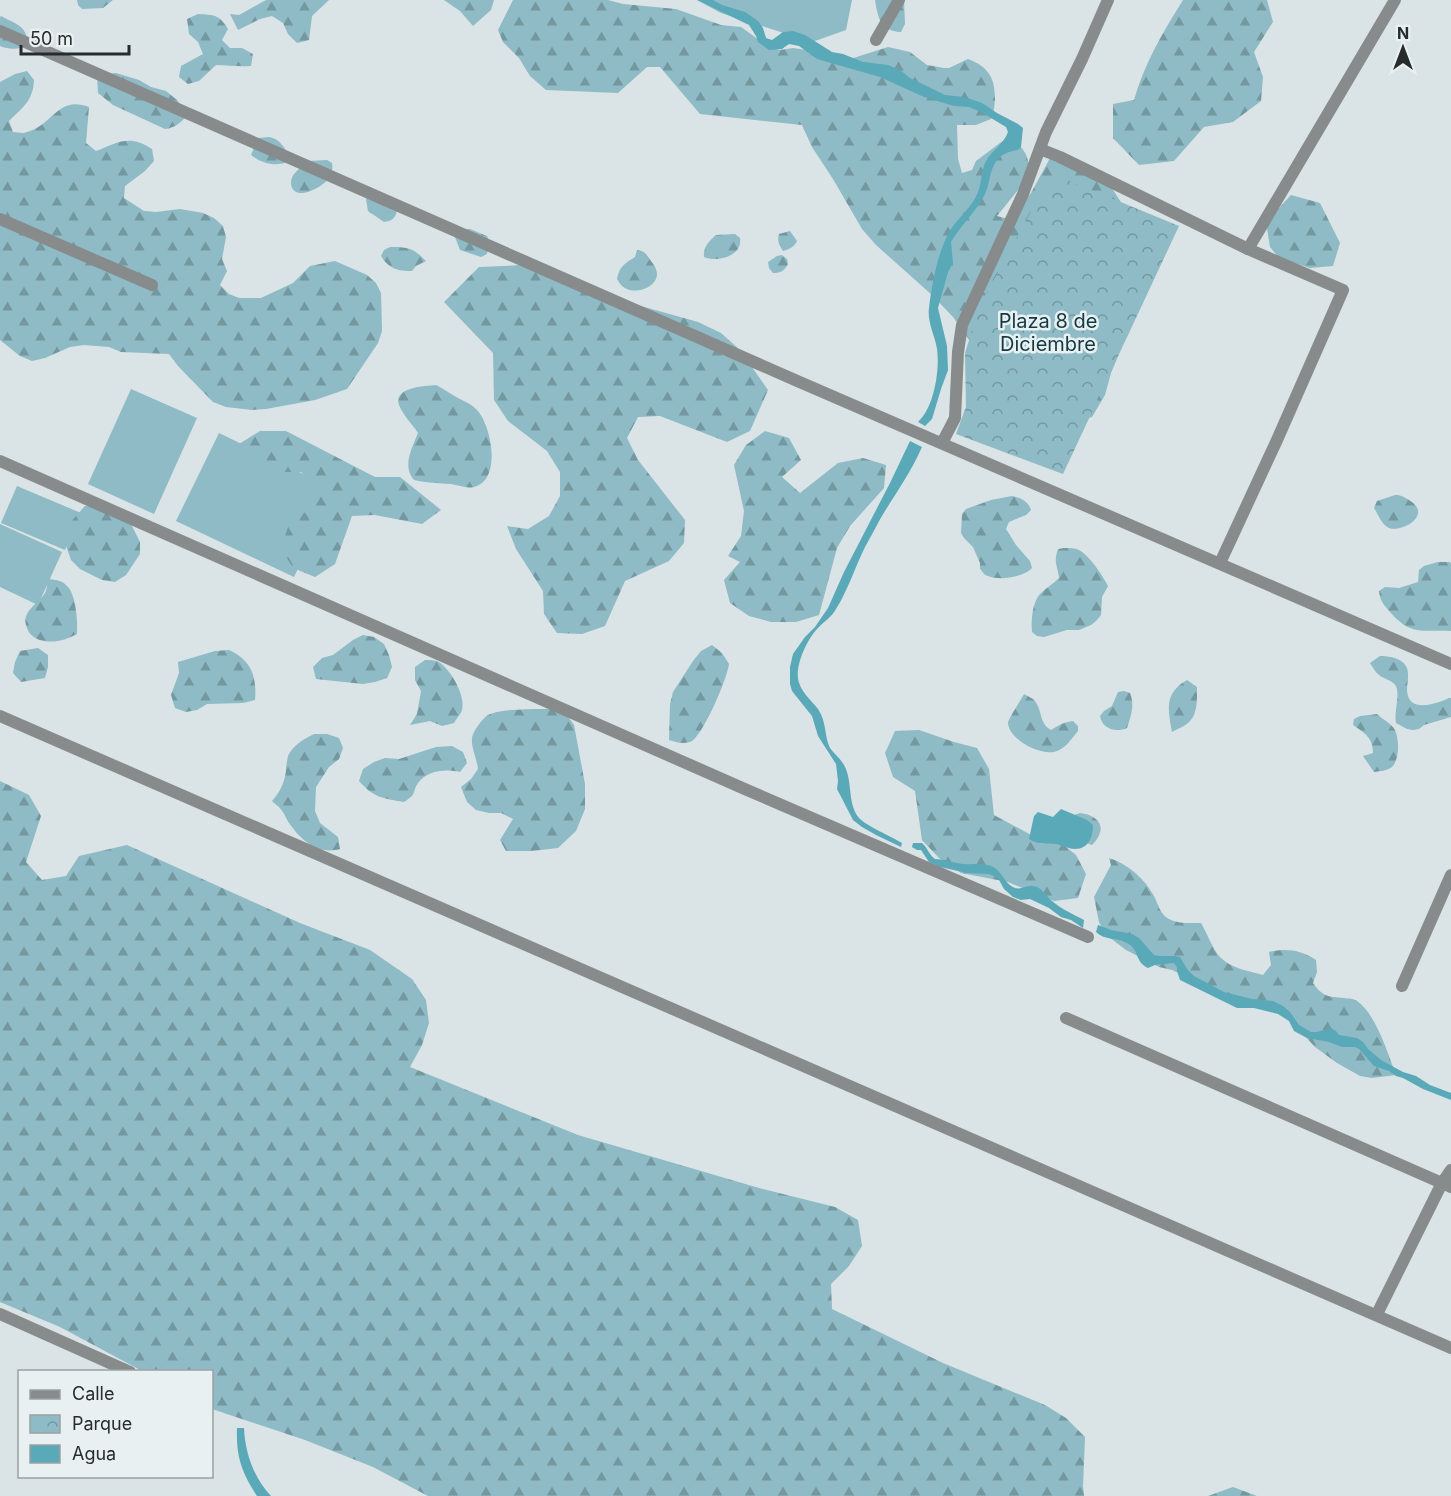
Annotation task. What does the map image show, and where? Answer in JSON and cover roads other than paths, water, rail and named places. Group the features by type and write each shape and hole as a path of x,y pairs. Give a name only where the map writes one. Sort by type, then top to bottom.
{"street":[{"path":"876,40 899,0"},
{"path":"942,443 955,418 958,352 962,325 1023,194 1046,132 1108,0"},
{"path":"1248,249 1395,0"},
{"path":"0,31 1451,664"},
{"path":"1040,149 1248,249 1343,290 1220,563"},
{"path":"0,219 152,285"},
{"path":"0,461 747,790 1088,937"},
{"path":"0,716 1451,1348"},
{"path":"1402,986 1451,875"},
{"path":"1066,1018 1446,1185"},
{"path":"1377,1314 1446,1185 1451,1170"},
{"path":"0,1314 128,1370"}],"water":[{"path":"697,0 713,0 745,12 758,21 766,38 772,40 783,32 793,31 805,35 832,52 863,62 888,65 945,95 964,97 982,103 1023,128 1021,147 1003,154 997,160 992,168 984,196 951,242 953,263 948,272 938,308 947,346 948,370 932,419 925,426 918,422 924,416 932,398 938,367 937,349 929,313 936,267 946,237 976,197 986,161 1006,136 1008,132 1006,127 969,107 954,106 924,97 880,77 817,59 799,46 789,44 782,49 769,50 758,42 749,25"},
{"path":"910,441 922,447 865,547 836,609 806,645 800,659 798,673 801,687 821,714 830,748 846,768 855,812 867,824 902,843 901,847 853,820 837,789 836,764 818,736 812,716 792,691 790,667 793,654 828,608"},
{"path":"1061,809 1093,825 1091,837 1084,847 1073,849 1029,839 1034,816 1038,812 1053,817"},
{"path":"913,843 922,843 935,859 991,866 1015,888 1036,886 1063,909 1084,920 1083,928 1030,899 1021,900 1013,897 1004,889 998,878 989,874 967,873 929,862 921,850 912,847"},
{"path":"1098,925 1132,934 1139,938 1154,955 1180,957 1194,976 1224,992 1252,999 1273,1001 1283,1006 1299,1025 1311,1032 1331,1028 1339,1035 1357,1038 1381,1060 1451,1093 1451,1100 1374,1066 1355,1047 1342,1047 1307,1038 1294,1031 1289,1021 1278,1014 1254,1008 1237,1008 1180,980 1174,963 1148,968 1141,962 1131,946 1123,941 1103,937 1096,932"},
{"path":"237,1428 244,1428 246,1447 252,1465 271,1496 257,1496 247,1479 239,1456"}],"park label":[{"name":"Plaza 8 de Diciembre","path":"1048,332"}]}
